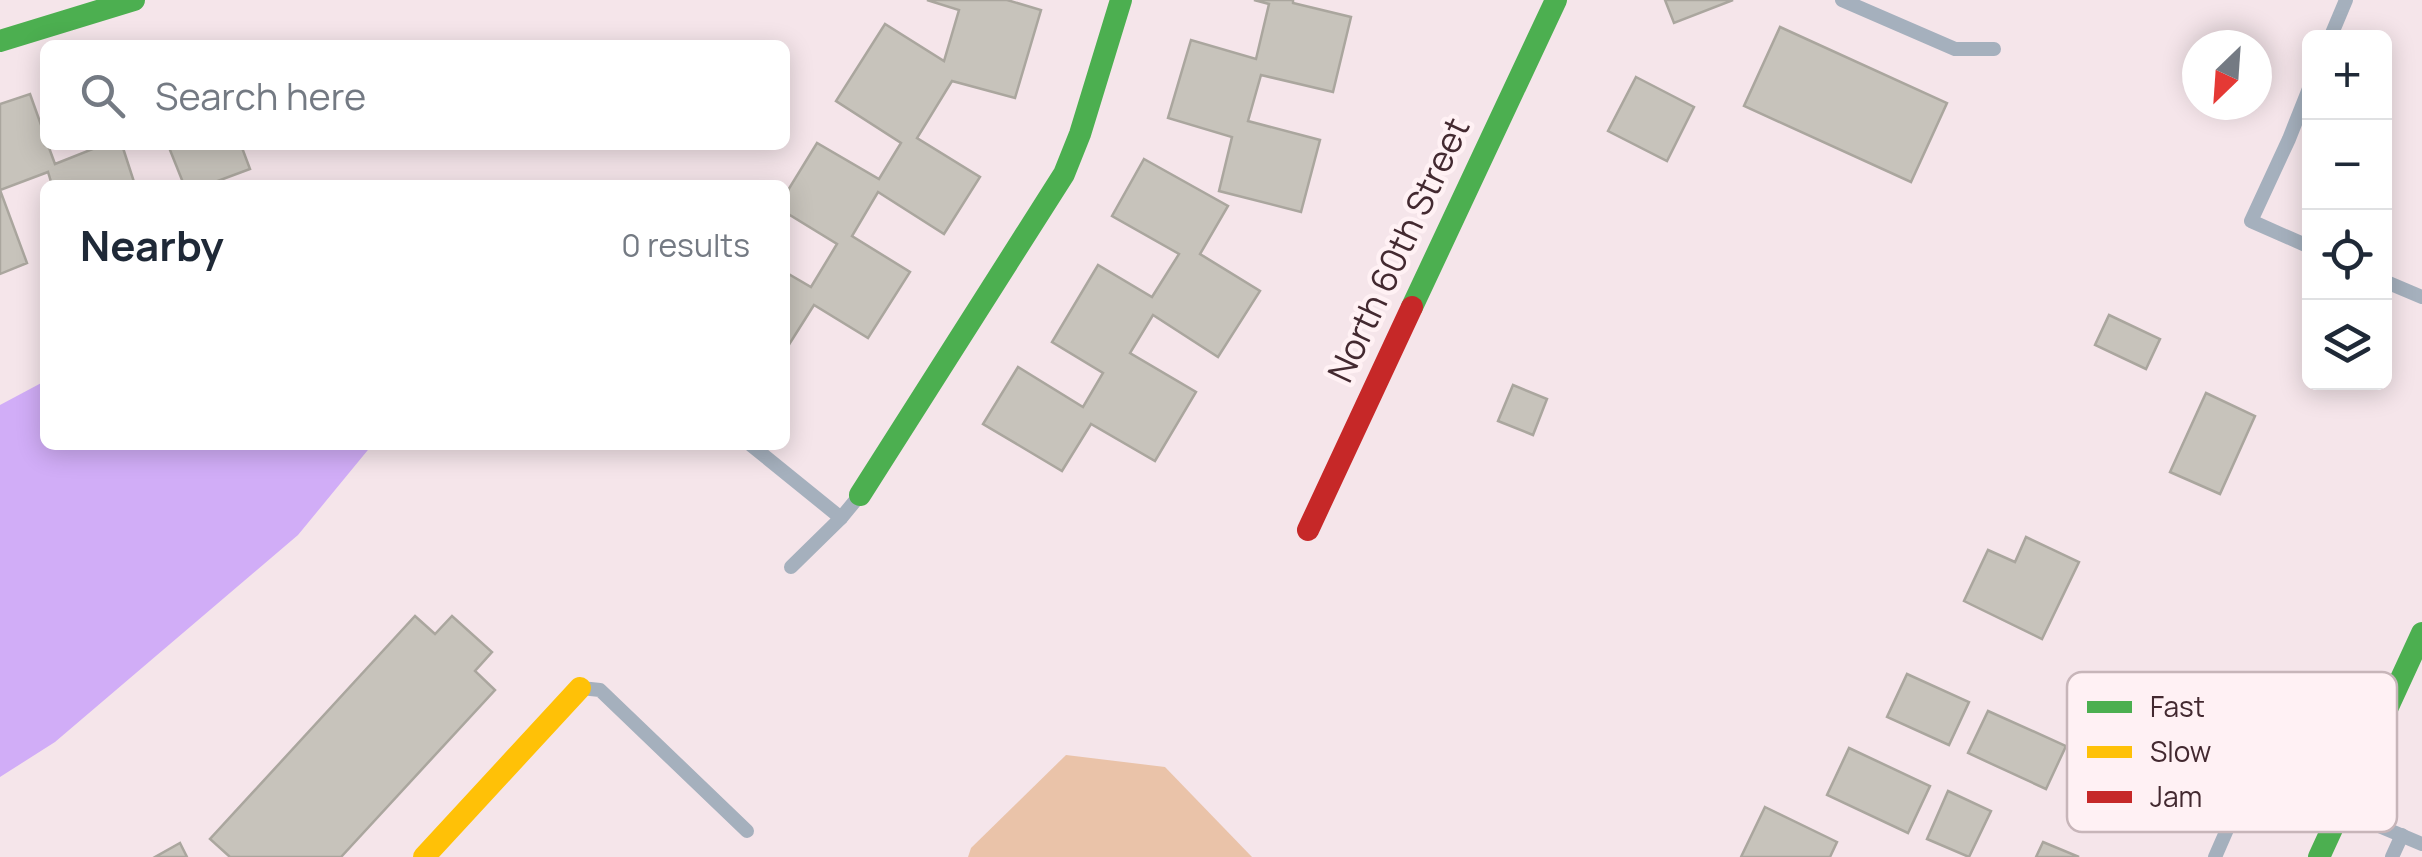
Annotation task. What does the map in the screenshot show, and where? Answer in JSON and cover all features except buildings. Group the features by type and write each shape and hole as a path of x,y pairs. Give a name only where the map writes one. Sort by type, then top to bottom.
{"street":[{"path":"0,41 134,0"},
{"path":"860,495 1064,174 1120,0"},
{"name":"North 60th Street","path":"1308,530 1556,0"},
{"path":"2397,687 2422,633"},
{"path":"424,857 580,688"},
{"path":"2319,857 2330,832"}],"lane":[{"path":"1842,0 1955,49 1994,49"},
{"path":"2333,30 2346,0"},
{"path":"2302,106 2250,221 2302,244"},
{"path":"2392,284 2422,297"},
{"path":"757,450 841,518"},
{"path":"791,567 860,495"},
{"path":"580,688 600,690 747,831"},
{"path":"2215,857 2226,832"},
{"path":"2395,832 2422,844"},
{"path":"2392,857 2402,835"}],"shaded area":[{"path":"40,384 40,450 368,450 298,535 55,742 0,777 0,405"},
{"path":"1066,755 1165,767 1252,857 968,857 971,848"}],"traffic: fast":[{"path":"0,41 134,0"},
{"path":"860,495 1064,174 1121,0"},
{"path":"1412,307 1556,0"},
{"path":"2397,687 2422,633"},
{"path":"2319,857 2330,832"}],"traffic: slow":[{"path":"424,857 580,688"}],"traffic: jam":[{"path":"1308,530 1412,307"}]}
